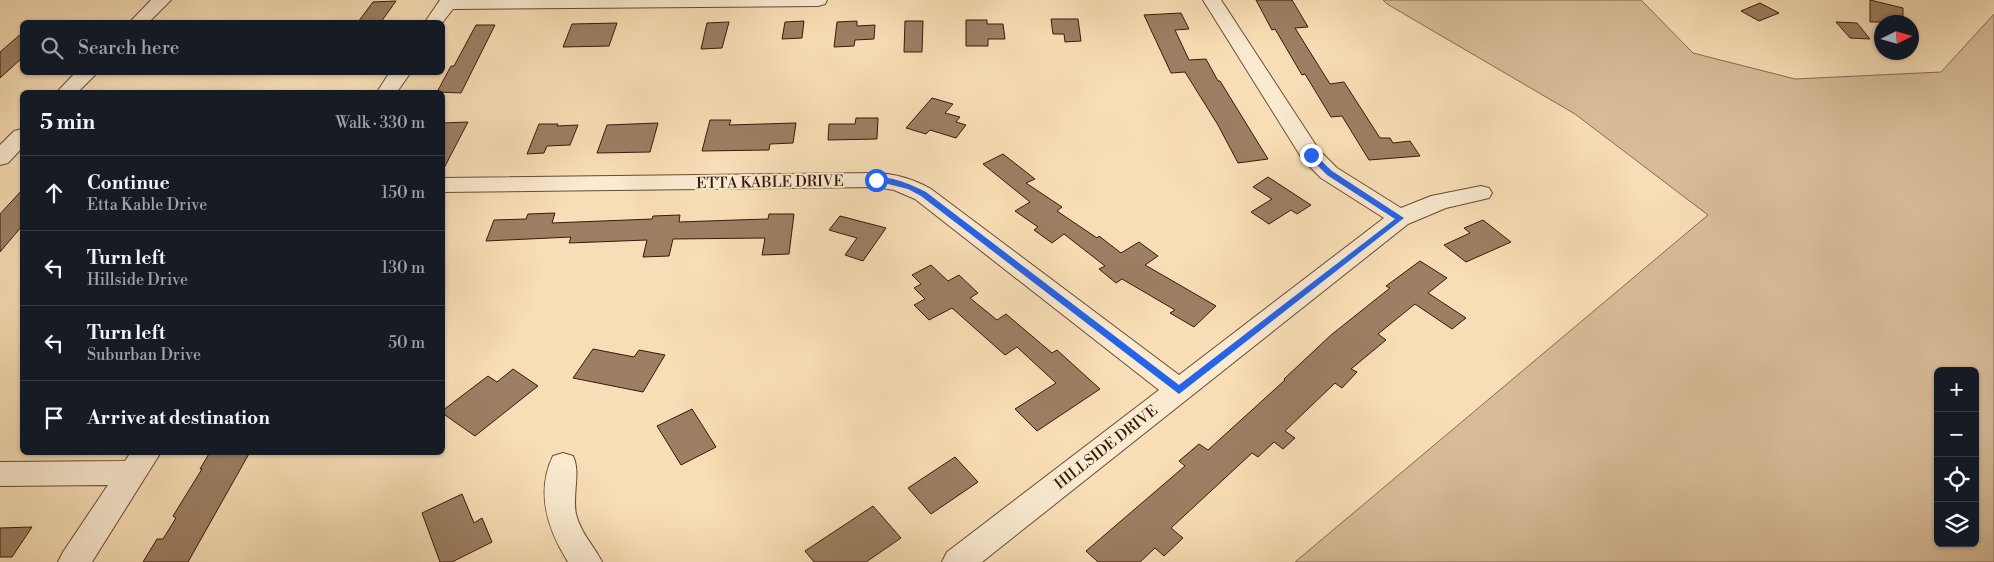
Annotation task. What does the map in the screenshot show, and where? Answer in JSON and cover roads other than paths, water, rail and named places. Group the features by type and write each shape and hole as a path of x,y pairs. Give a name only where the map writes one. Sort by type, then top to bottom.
{"street":[{"path":"141,20 162,0"},
{"path":"435,20 448,2 818,0"},
{"path":"1212,0 1311,155 1329,173 1400,218"},
{"path":"69,90 85,75"},
{"path":"388,90 399,75"},
{"path":"0,158 20,138"},
{"name":"ETTA KABLE DRIVE","path":"445,185 876,180 896,182 911,187 923,194 1179,390"},
{"name":"HILLSIDE DRIVE","path":"958,562 1400,218 1417,208 1437,201 1481,193"},
{"path":"0,474 141,463"},
{"path":"74,562 141,463"},
{"path":"563,465 558,501 561,519 568,535 586,562"}]}
